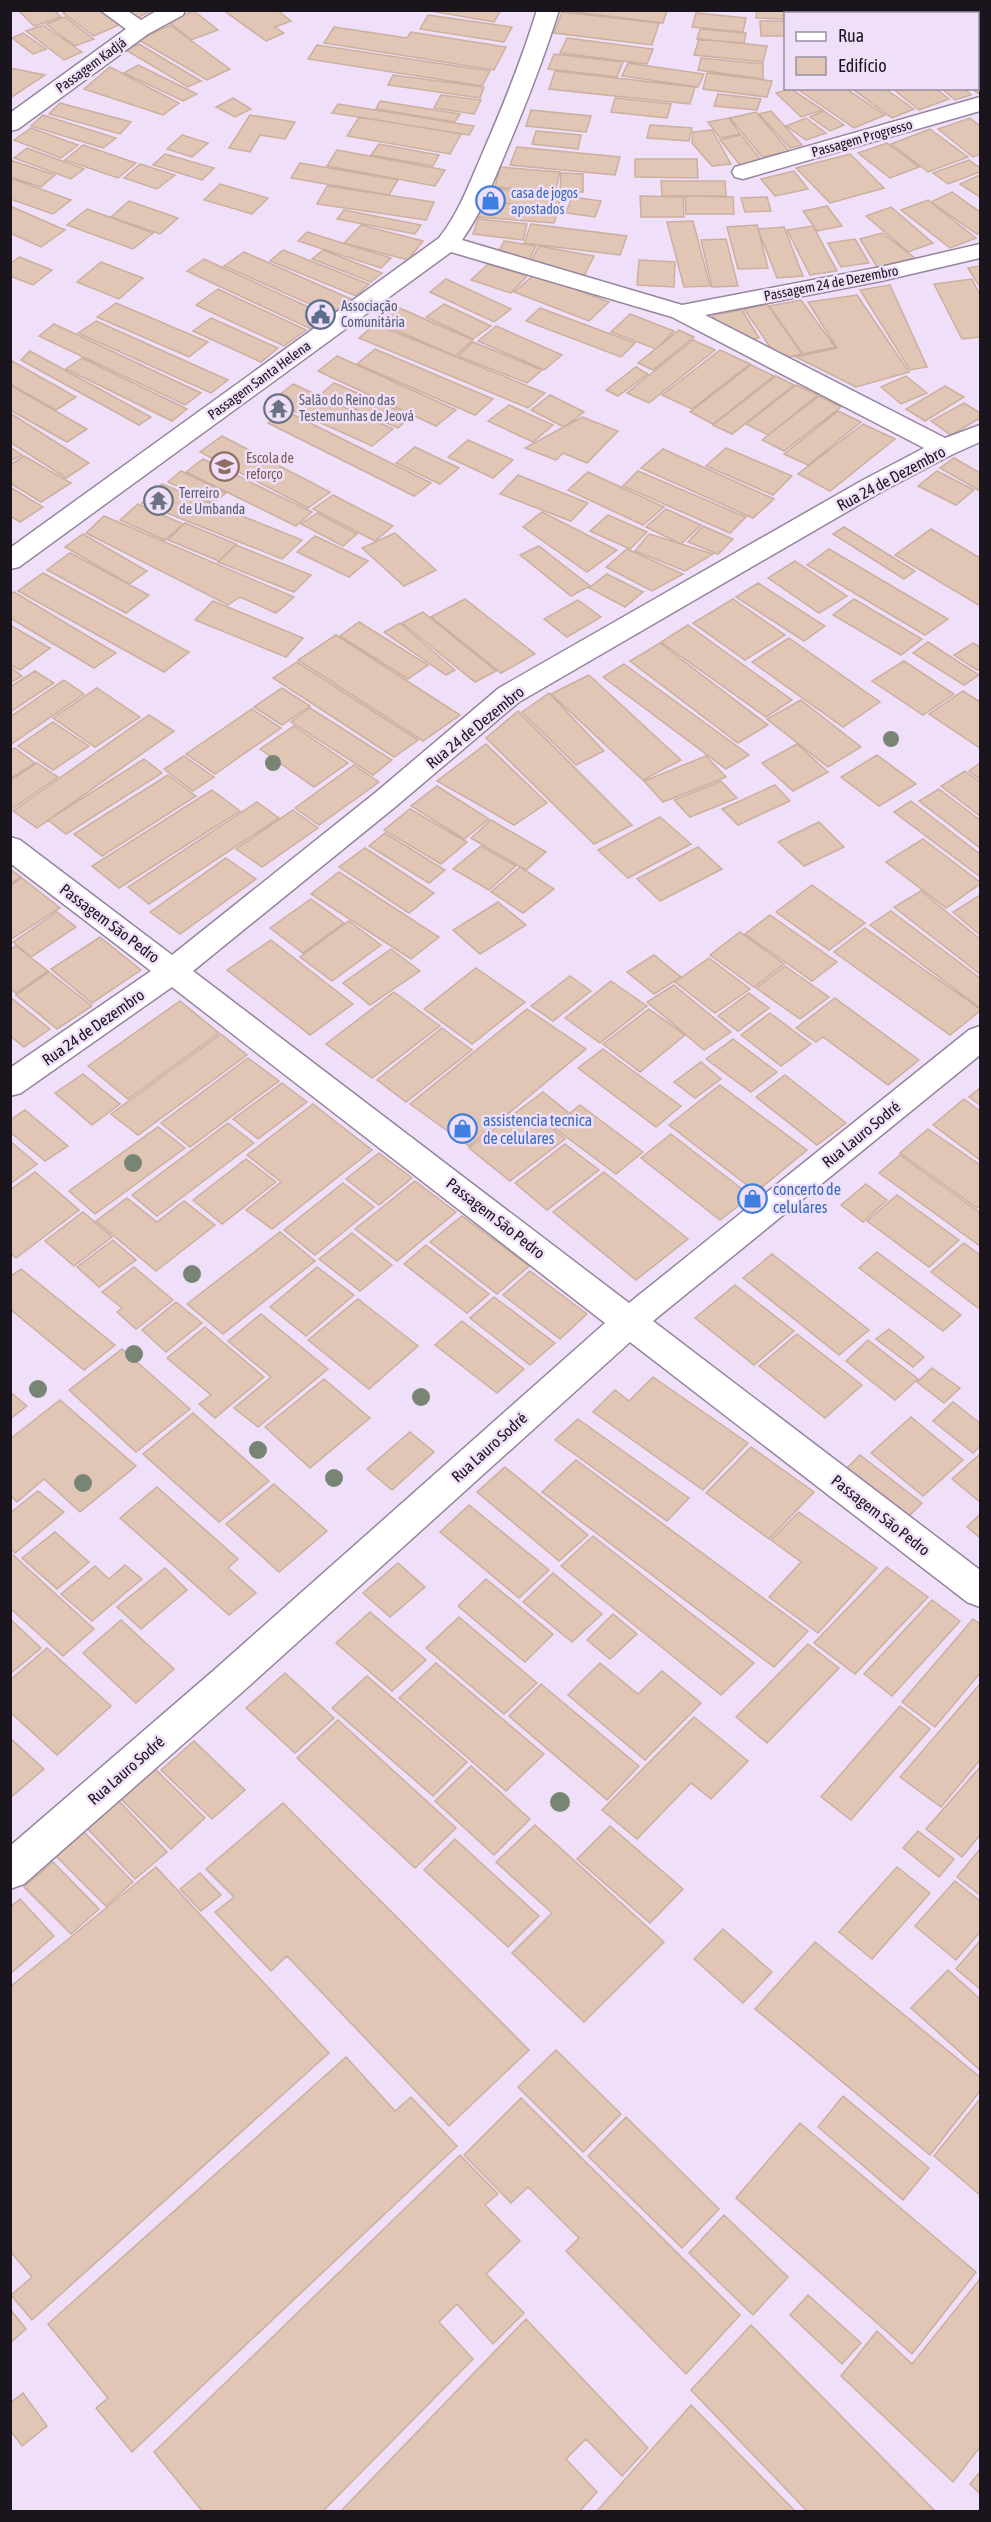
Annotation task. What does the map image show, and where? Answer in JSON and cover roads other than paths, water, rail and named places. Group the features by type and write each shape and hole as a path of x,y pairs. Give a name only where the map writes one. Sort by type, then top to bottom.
{"street":[{"path":"110,10 140,29"},
{"name":"Passagem Kadjá","path":"10,124 140,29 175,10"},
{"name":"Passagem Santa Helena","path":"10,561 447,243 460,229 479,188 533,59 548,10"},
{"name":"Passagem Progresso","path":"743,172 981,105"},
{"name":"Passagem 24 de Dezembro","path":"447,243 681,312 944,448"},
{"name":"Passagem 24 de Dezembro","path":"681,312 881,274 981,251"},
{"name":"Rua 24 de Dezembro","path":"10,1084 173,971 385,800 509,695 872,486 944,448 981,433"},
{"name":"Passagem São Pedro","path":"10,847 981,1591"},
{"name":"Rua Lauro Sodré","path":"10,1871 226,1683 630,1321 981,1038"}],"place":[{"name":"casa de jogos apostados","path":"490,201"},
{"name":"Associação Comunitária","path":"320,314"},
{"name":"Salão do Reino das Testemunhas de Jeová","path":"278,408"},
{"name":"Escola de reforço","path":"225,466"},
{"name":"Terreiro de Umbanda","path":"158,501"},
{"name":"assistencia tecnica de celulares","path":"462,1129"},
{"name":"concerto de celulares","path":"752,1198"}]}
